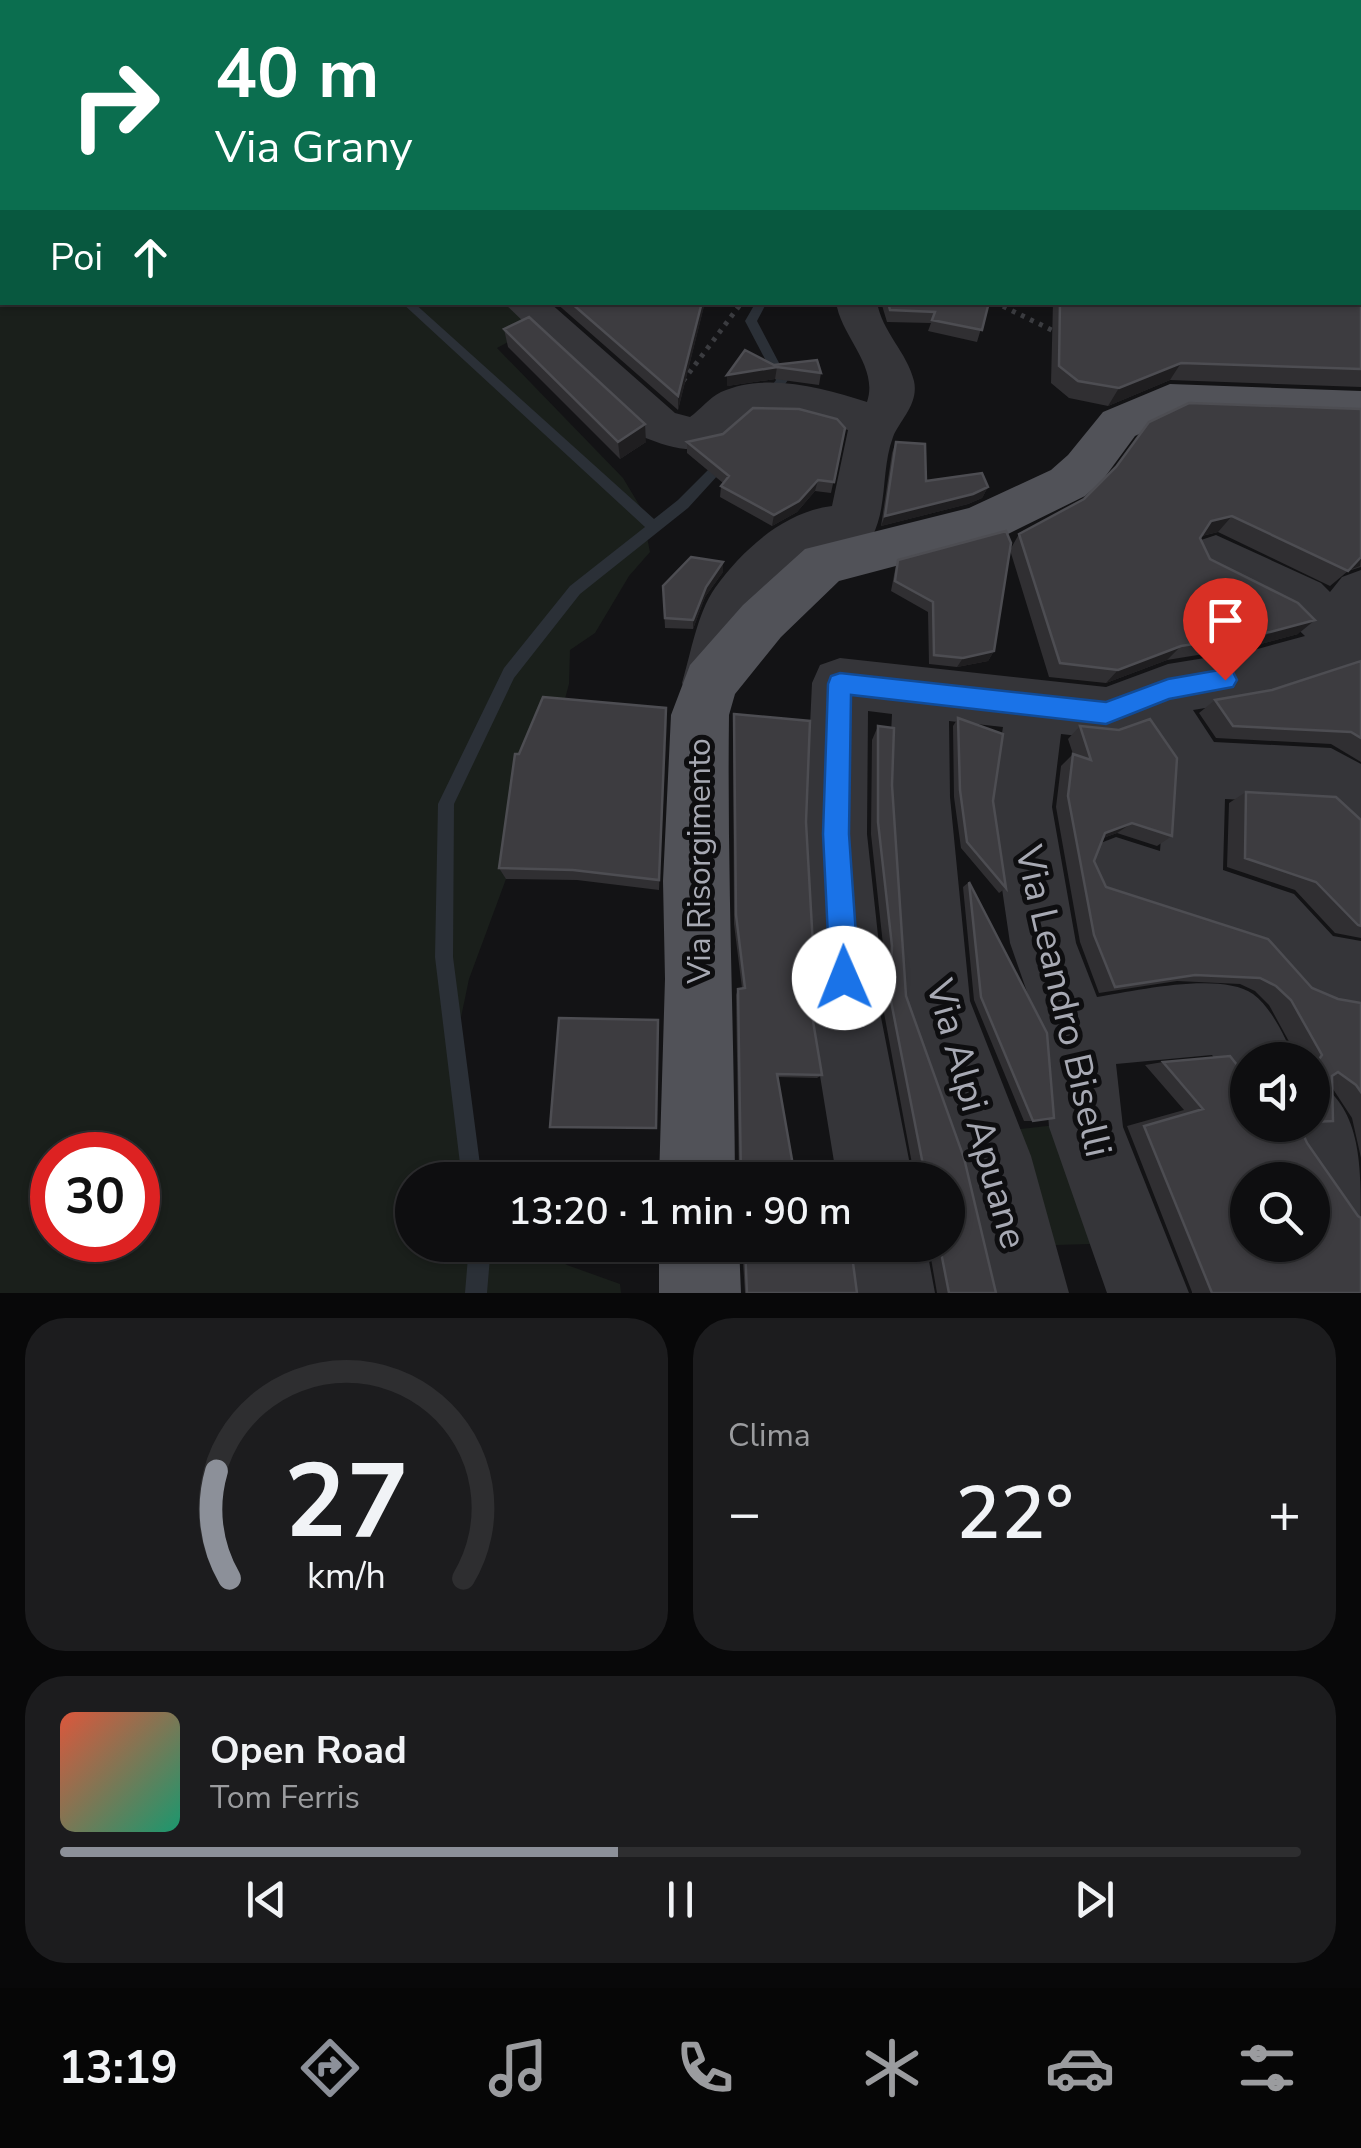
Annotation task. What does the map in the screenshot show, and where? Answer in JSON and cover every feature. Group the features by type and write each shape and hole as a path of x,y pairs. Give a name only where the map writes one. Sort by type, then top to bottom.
{"main road":[{"name":"Via Risorgimento","path":"697,1162 700,714 710,683 762,621 823,564 980,525 1034,502 1068,483 1085,468 1119,424 1170,400 1361,407"},
{"path":"699,1262 700,1293"}],"street":[{"path":"527,305 669,405 682,436 700,432 748,400 826,404 873,422 883,419 893,389 884,358 856,305"},
{"path":"710,683 734,604 790,542 823,527 854,523 873,422"},
{"path":"872,1162 843,1002 846,954 836,834 840,684 1106,713 1168,689 1254,675 1336,650 1354,623 1216,556"},
{"name":"Via Alpi Apuane","path":"921,695 919,796 936,1001 993,1156 1028,1293"},
{"path":"1148,698 1189,752 1196,769 1190,893"},
{"name":"Via Leandro Biselli","path":"1036,703 1022,807 1044,943 1078,1035 1086,1127 1148,1293"},
{"path":"1196,769 1351,783"},
{"path":"1116,870 1271,917 1316,966 1361,975"},
{"path":"1078,1035 1168,1021 1230,1019 1246,1042"},
{"path":"1330,1141 1361,1184"},
{"path":"889,1262 894,1293"}],"path":[{"path":"669,405 740,305"},
{"path":"1000,305 1061,334"}],"shaded area":[{"path":"0,305 519,305 540,325 497,348 623,478 641,508 650,552 629,576 595,633 570,650 569,684 529,831 506,879 469,979 459,1027 460,1134 476,1162 395,1162 395,1262 563,1262 620,1284 621,1293 0,1293"},
{"path":"1074,1123 1123,1243 1023,1246 994,1132"}],"building":[{"path":"573,305 701,305 678,396"},
{"path":"889,305 988,305 982,330 932,320 935,312 890,310"},
{"path":"1060,305 1361,305 1361,369 1181,363 1119,388 1078,381 1059,366"},
{"path":"529,317 645,424 618,442 504,329"},
{"path":"745,350 774,365 817,360 821,373 777,367 727,375"},
{"path":"1189,403 1361,409 1361,557 1348,571 1232,516 1211,521 1200,538 1210,559 1298,603 1315,620 1270,632 1181,646 1118,670 1060,663 1019,534 1084,499 1116,467 1149,422"},
{"path":"753,408 799,409 837,419 845,428 834,482 818,480 799,501 774,515 721,486 729,476 687,442 723,434"},
{"path":"896,442 925,444 926,481 982,473 988,487 885,516"},
{"path":"1006,531 1011,543 994,651 963,658 934,655 933,602 895,581 898,560"},
{"path":"691,557 723,562 706,587 693,620 665,618 663,586"},
{"path":"1361,661 1361,738 1351,732 1233,726 1215,700 1272,690"},
{"path":"543,697 666,708 659,880 573,870 499,868 515,754 519,754"},
{"path":"734,714 810,721 806,822 813,946 809,997 822,1075 777,1074 792,1162 741,1162 738,989 745,988 736,915"},
{"path":"958,718 1003,734 993,801 1006,888 967,842 960,790"},
{"path":"1150,719 1177,758 1172,836 1132,823 1105,833 1094,861 1106,887 1268,939 1312,988 1361,1003 1361,1092 1338,1072 1332,1076 1333,1121 1330,1121 1330,1042 1315,1042 1291,1000 1276,986 1260,978 1195,975 1115,987 1094,935 1068,796 1073,754 1091,760 1080,726 1119,730"},
{"path":"878,726 894,728 892,785 906,996 965,1162 922,1162 890,996 892,946 878,822"},
{"path":"1246,792 1336,797 1361,820 1361,926 1316,882 1245,858"},
{"path":"969,882 1047,1033 1054,1118 1033,1121 981,997"},
{"path":"559,1018 658,1020 656,1128 550,1127"},
{"path":"1230,1056 1230,1142 1307,1142 1320,1162 1230,1162 1230,1262 1330,1262 1330,1176 1361,1218 1361,1293 1212,1293 1144,1126 1203,1109 1163,1062"},
{"path":"965,1162 996,1293 949,1293 943,1262 965,1262"},
{"path":"746,1262 853,1262 857,1293 747,1293"}],"waterway":[{"path":"409,305 654,527"},
{"path":"760,305 751,321 782,380 769,398"},
{"path":"654,527 724,462"},
{"path":"470,1162 444,957 446,804 509,673 575,590 654,527"},
{"path":"476,1293 479,1262"}],"route":[{"path":"844,978 846,954 836,834 840,684 1106,713 1168,689 1225,680"}]}
